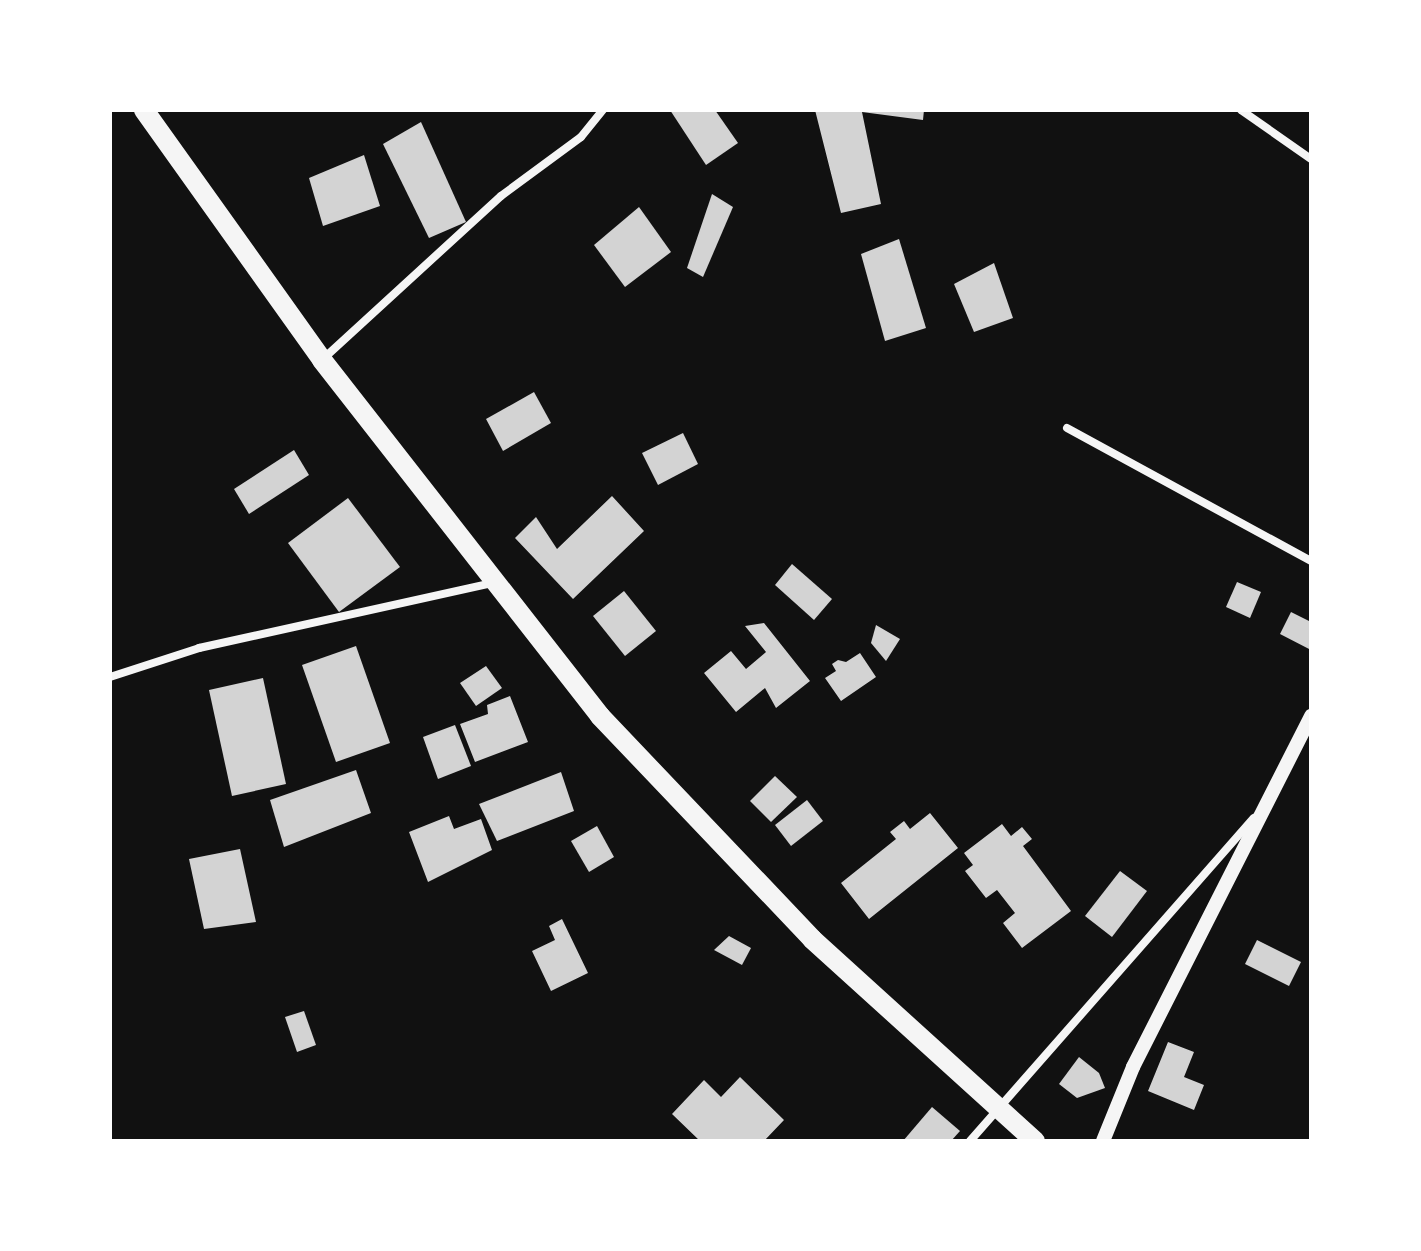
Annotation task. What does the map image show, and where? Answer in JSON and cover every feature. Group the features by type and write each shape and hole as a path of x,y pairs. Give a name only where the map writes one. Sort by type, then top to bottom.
{"main road":[{"path":"144,110 322,360 600,716 721,848 998,1110 1035,1141"}],"street":[{"path":"322,360 501,196 581,137 603,110"},
{"path":"1241,110 1311,159"},
{"path":"1067,428 1311,561"},
{"path":"110,677 199,648 496,582"},
{"path":"1103,1141 1133,1067 1273,797 1311,716"},
{"path":"970,1141 1273,797"}],"building":[{"path":"670,110 715,110 738,143 706,165"},
{"path":"815,110 924,110 923,120 862,112 881,204 841,213"},
{"path":"421,122 466,222 429,238 383,144"},
{"path":"364,155 380,206 323,226 309,178"},
{"path":"712,194 733,207 703,277 687,268"},
{"path":"639,207 671,252 625,287 594,245"},
{"path":"899,239 926,328 885,341 861,254"},
{"path":"994,263 1013,318 974,332 954,284"},
{"path":"534,392 551,423 503,451 486,419"},
{"path":"683,433 698,464 658,485 642,453"},
{"path":"294,450 309,475 249,514 234,489"},
{"path":"612,496 644,531 573,599 515,538 536,517 557,549"},
{"path":"348,498 400,567 339,612 288,543"},
{"path":"792,564 832,599 814,620 775,585"},
{"path":"1237,582 1261,592 1250,618 1226,607"},
{"path":"624,591 656,631 625,656 593,616"},
{"path":"1291,612 1311,622 1311,650 1280,634"},
{"path":"764,623 810,681 776,708 765,688 736,712 704,673 731,651 746,669 766,652 745,626"},
{"path":"876,625 900,639 886,661 871,643"},
{"path":"356,646 390,743 336,762 302,665"},
{"path":"860,653 876,677 841,701 825,678 836,671 832,664 838,660 846,662"},
{"path":"486,666 502,688 476,706 460,683"},
{"path":"263,678 286,784 232,796 209,690"},
{"path":"510,696 528,742 475,762 460,724 488,714 487,705"},
{"path":"455,725 471,766 438,779 423,737"},
{"path":"356,770 371,813 284,847 270,800"},
{"path":"561,772 574,811 497,841 479,804"},
{"path":"775,776 797,797 771,822 750,801"},
{"path":"807,800 823,821 791,846 775,825"},
{"path":"930,813 958,848 869,919 841,883 896,839 890,832 904,821 910,829"},
{"path":"449,816 454,829 481,819 492,850 428,882 409,832"},
{"path":"1002,824 1011,836 1022,827 1032,839 1023,846 1071,911 1022,948 1003,923 1015,913 997,890 986,898 965,871 973,865 964,853"},
{"path":"597,826 614,857 589,872 571,841"},
{"path":"240,849 256,922 204,929 189,859"},
{"path":"1120,871 1147,891 1112,937 1085,916"},
{"path":"562,919 588,973 551,991 532,951 555,940 549,926"},
{"path":"729,936 751,948 742,965 714,950"},
{"path":"1257,940 1301,962 1289,986 1245,964"},
{"path":"304,1011 316,1045 297,1052 285,1017"},
{"path":"1168,1042 1194,1052 1184,1077 1204,1085 1194,1110 1148,1091"},
{"path":"1079,1057 1099,1073 1105,1088 1077,1098 1059,1084"},
{"path":"740,1077 784,1120 764,1141 700,1141 672,1114 704,1080 721,1097"},
{"path":"932,1107 960,1131 951,1141 903,1141"}]}
